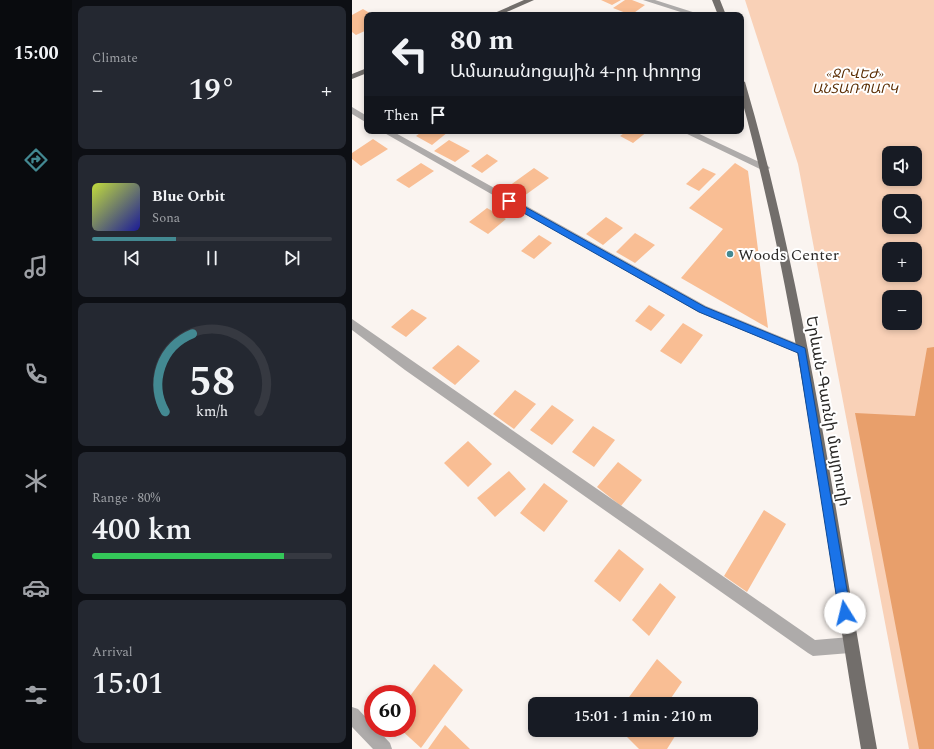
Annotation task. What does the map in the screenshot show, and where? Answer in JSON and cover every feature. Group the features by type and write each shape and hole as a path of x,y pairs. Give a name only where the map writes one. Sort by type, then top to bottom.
{"main road":[{"path":"501,12 530,0"},
{"path":"716,0 721,12"},
{"path":"352,77 364,71"},
{"name":"Երևան-Գառնի մայրուղի","path":"744,93 765,168 786,261 850,645 869,749"}],"street":[{"path":"646,0 688,12"},
{"path":"352,110 364,118"},
{"path":"390,134 702,309 802,350"},
{"path":"691,134 765,168"},
{"path":"352,324 408,366 813,648 850,645"},
{"path":"352,715 384,749"}],"green space":[{"name":"«ՋՐՎԵԺ» ԱՆՏԱՌՊԱՐԿ","path":"745,0 934,0 934,749 909,749 798,164"}],"shaded area":[{"path":"934,347 934,749 919,749 855,413 915,416 927,348"}],"building":[{"path":"601,0 621,0 612,5"},
{"path":"625,0 632,0 645,5 635,12 623,12 613,8"},
{"path":"363,9 368,12 364,12 364,31 356,35 352,32 352,15"},
{"path":"419,134 446,134 432,145 416,136"},
{"path":"623,134 644,134 633,143 620,136"},
{"path":"373,139 388,149 361,166 352,159 352,153"},
{"path":"449,140 470,151 455,162 434,151"},
{"path":"487,154 498,161 482,173 471,166"},
{"path":"421,163 434,171 409,188 396,180"},
{"name":"Woods Center","path":"735,163 748,171 768,328 681,278 723,229 689,208"},
{"path":"534,168 549,178 524,196 509,186"},
{"path":"703,168 716,174 699,191 686,184"},
{"path":"487,208 506,219 488,234 469,222"},
{"path":"606,217 623,228 603,245 586,234"},
{"path":"635,233 655,245 635,263 616,252"},
{"path":"539,235 552,243 534,259 521,251"},
{"path":"649,305 665,315 651,331 635,321"},
{"path":"412,309 427,318 406,337 391,327"},
{"path":"683,323 703,335 681,364 660,351"},
{"path":"458,345 480,361 455,385 432,368"},
{"path":"515,390 536,404 514,429 493,414"},
{"path":"552,405 574,420 552,445 530,430"},
{"path":"593,426 615,440 594,467 572,452"},
{"path":"468,441 492,464 468,487 444,463"},
{"path":"618,462 642,480 621,506 597,487"},
{"path":"509,471 526,489 495,517 477,498"},
{"path":"544,483 568,501 544,532 520,513"},
{"path":"764,510 786,524 747,592 724,576"},
{"path":"619,549 644,569 620,602 594,581"},
{"path":"660,583 676,597 649,636 632,620"},
{"path":"657,659 682,682 672,697 629,697"},
{"path":"434,664 463,690 421,748 409,737 416,737 416,688"},
{"path":"445,725 470,749 428,749"},
{"path":"627,737 674,737 667,749 639,749"}],"place":[{"name":"Woods Center","path":"730,254"}],"route":[{"path":"509,201 702,309 802,350 845,613"}]}
